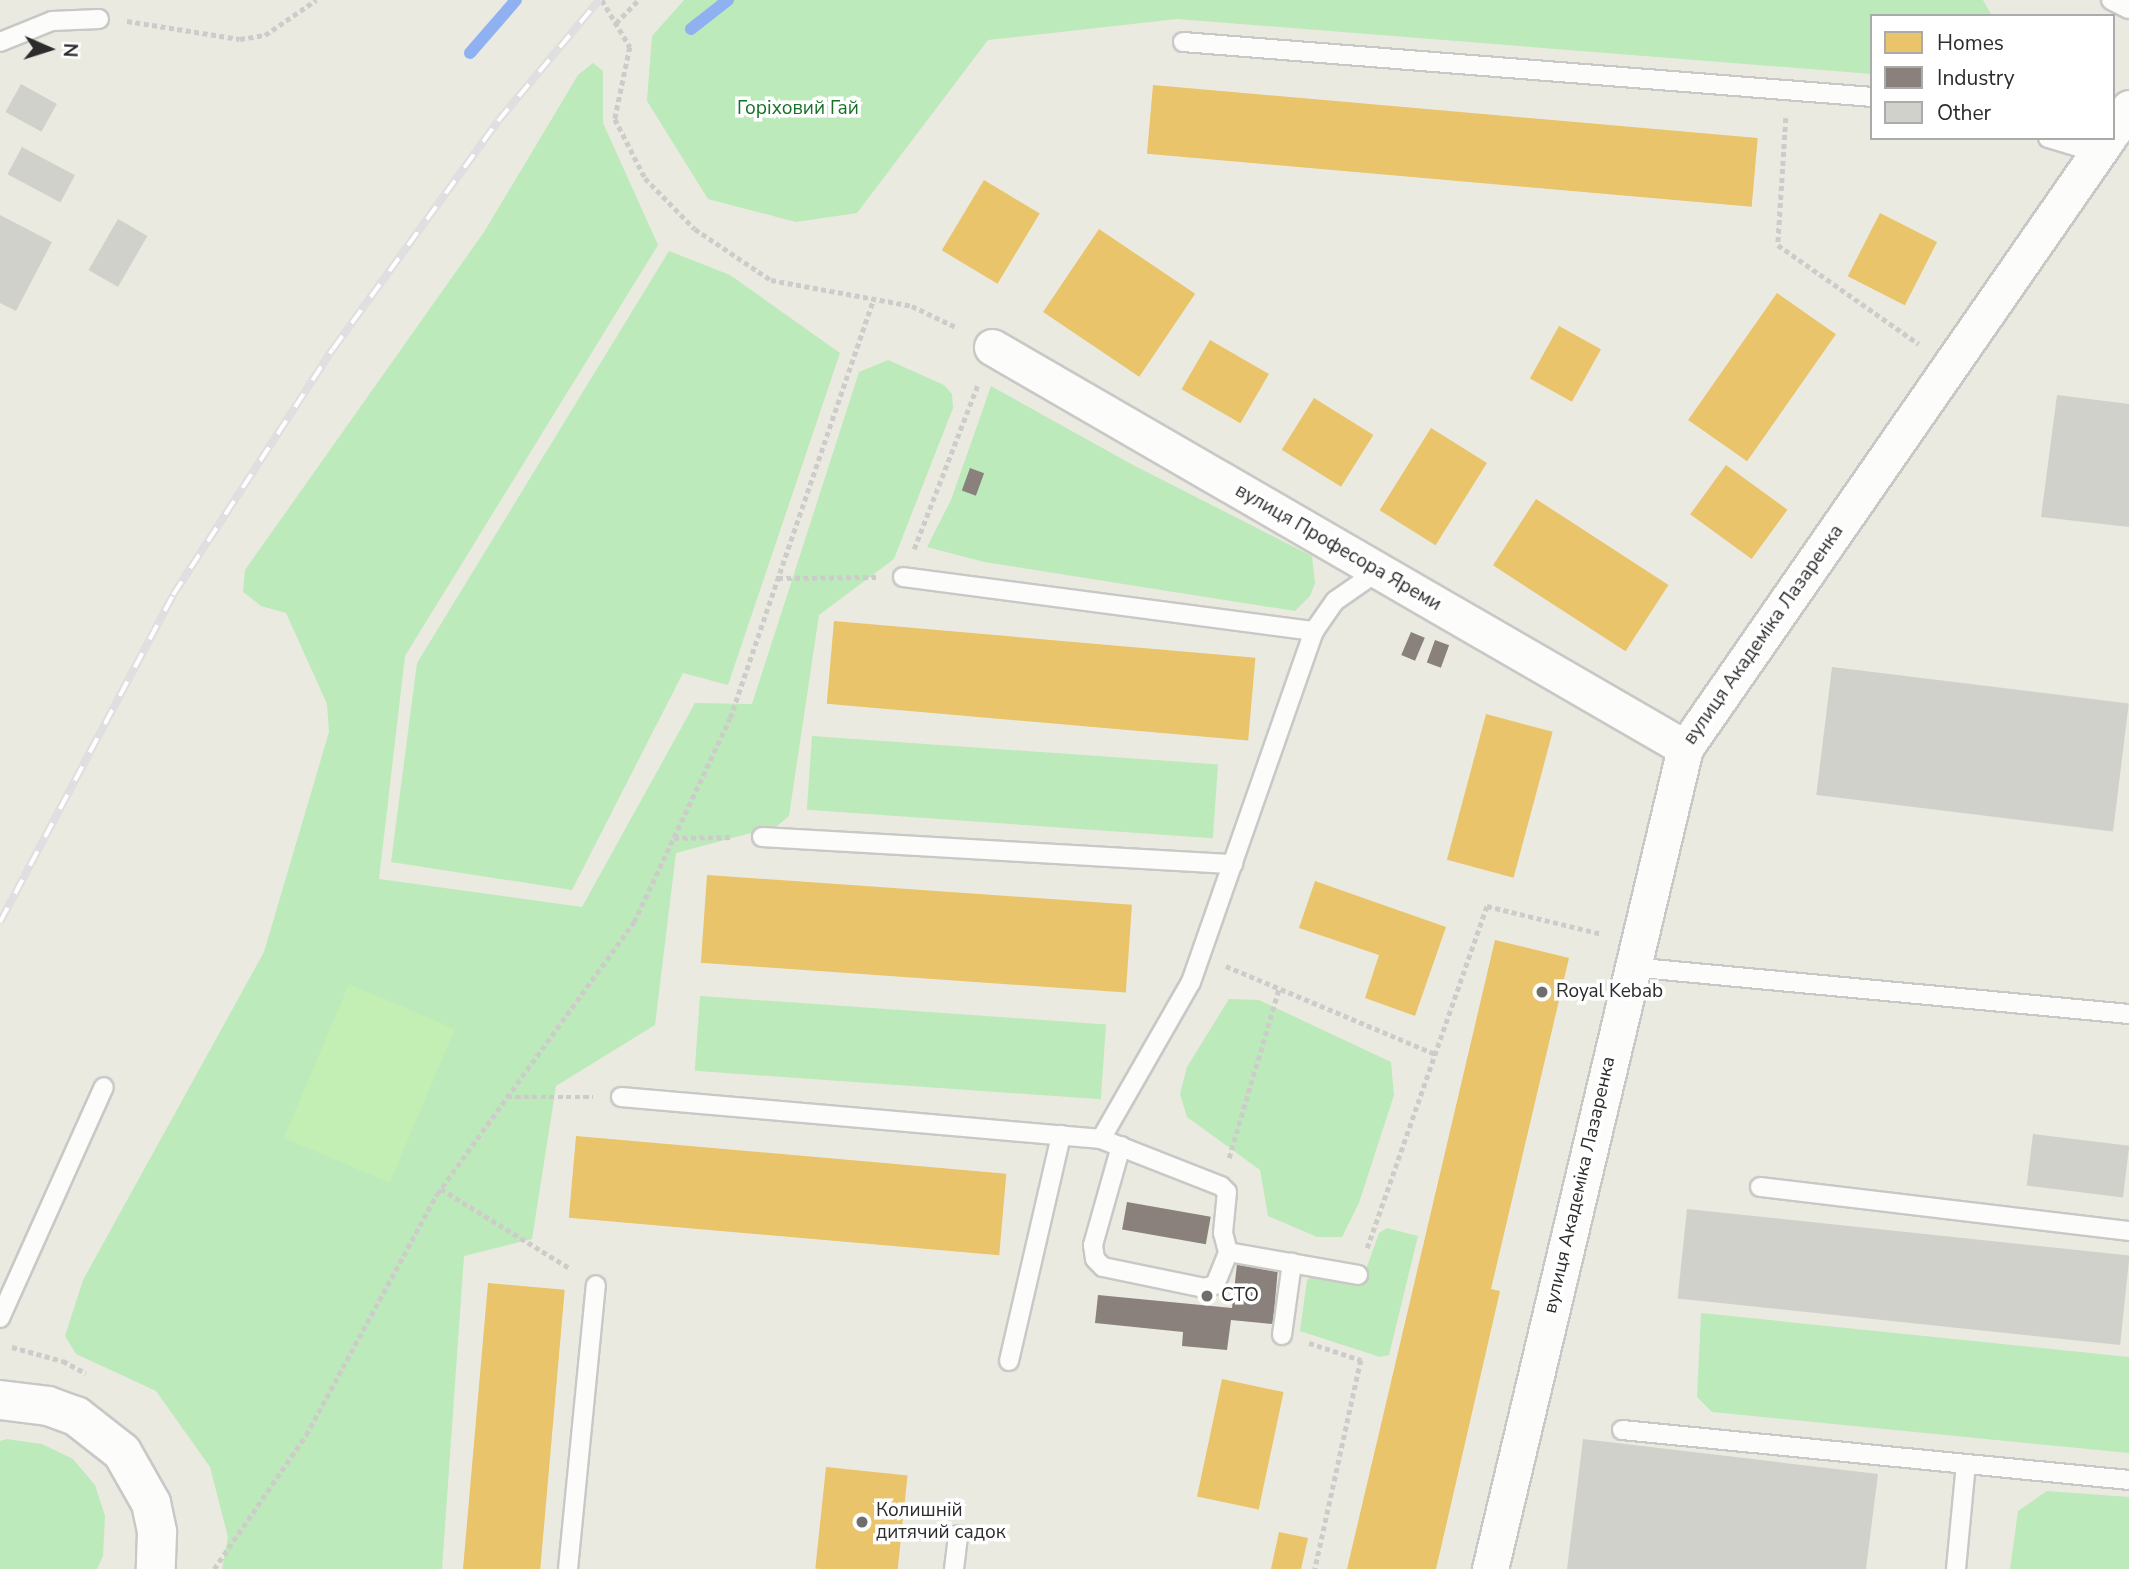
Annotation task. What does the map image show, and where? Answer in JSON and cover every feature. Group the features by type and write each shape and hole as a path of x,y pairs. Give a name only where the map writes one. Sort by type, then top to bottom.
{"main road":[{"path":"0,1400 48,1406 101,1432 122,1452 151,1503 157,1532 156,1569"},
{"path":"129,1569 146,1536 151,1503"}],"street":[{"name":"вулиця Академіка Лазаренка","path":"2115,129 2129,108"},
{"name":"вулиця Академіка Лазаренка","path":"1490,1569 1685,748 2107,141"},
{"name":"вулиця Професора Яреми","path":"992,347 1685,748"}],"lane":[{"path":"2111,0 2129,9"},
{"path":"0,42 52,21 99,19"},
{"path":"1183,42 1870,97"},
{"path":"2087,140 2107,141"},
{"path":"1101,1139 1191,982 1314,631 1335,601 1378,571"},
{"path":"903,577 1314,631"},
{"path":"762,837 1233,864"},
{"path":"1631,967 2129,1014"},
{"path":"0,1318 104,1087"},
{"path":"621,1097 1101,1139 1121,1146 1221,1186 1227,1192 1223,1233 1228,1252 1215,1285 1204,1288 1103,1267 1095,1259 1093,1245 1121,1146"},
{"path":"1010,1361 1061,1135"},
{"path":"1760,1187 2129,1231"},
{"path":"1228,1252 1358,1275"},
{"path":"1282,1335 1292,1263"},
{"path":"568,1569 596,1285"},
{"path":"1622,1430 2129,1480"},
{"path":"1956,1569 1966,1464"},
{"path":"954,1569 958,1535"}],"path":[{"path":"99,19 240,39 265,35 316,0"},
{"path":"602,0 630,47 615,119 645,178 695,229 771,281 912,306 992,347 903,577 778,578"},
{"path":"616,23 638,0"},
{"path":"1787,90 1778,245 1928,350"},
{"path":"214,1569 306,1435 441,1189 634,922 730,718 873,301"},
{"path":"674,838 762,837"},
{"path":"1358,1275 1487,906 1602,933 1599,947"},
{"path":"1200,956 1435,1054"},
{"path":"1221,1186 1279,988"},
{"path":"507,1097 621,1097"},
{"path":"441,1189 596,1285"},
{"path":"1282,1335 1361,1360 1315,1569"}],"green space":[{"name":"Горіховий Гай","path":"684,0 1983,0 1991,14 1870,14 1870,74 1177,19 988,40 857,213 796,222 708,199 647,101 652,36"},
{"path":"593,63 603,71 603,123 658,245 405,656 379,879 582,907 695,703 752,704 859,372 888,360 944,385 952,394 953,408 894,559 819,615 789,816 777,826 676,853 655,1025 556,1086 532,1239 464,1256 442,1569 222,1569 228,1537 210,1467 156,1391 76,1354 65,1336 83,1280 264,952 329,732 327,704 286,613 261,606 243,592 245,570 484,232 578,75"},
{"path":"669,251 730,275 840,353 728,685 683,673 572,890 391,862 417,663"},
{"path":"991,386 1133,465 1312,556 1315,583 1310,596 1295,611 984,562 927,547 951,500"},
{"path":"812,736 1218,764 1213,838 807,810"},
{"path":"349,984 455,1029 390,1183 284,1138"},
{"path":"700,996 1106,1024 1101,1099 695,1071"},
{"path":"1229,999 1259,1000 1391,1062 1394,1095 1359,1203 1342,1237 1317,1237 1268,1216 1260,1170 1187,1117 1180,1094 1187,1067"},
{"path":"1387,1228 1418,1236 1389,1355 1380,1357 1300,1331 1307,1280 1316,1274 1363,1278 1379,1233"},
{"path":"1701,1313 2129,1357 2129,1453 1712,1412 1697,1397"},
{"path":"7,1439 42,1444 73,1459 95,1485 105,1516 103,1556 97,1569 0,1569 0,1441"},
{"path":"2047,1491 2129,1497 2129,1569 2010,1569 2018,1511"}],"building: Homes":[{"path":"1153,85 1758,138 1752,207 1147,154"},
{"path":"984,180 1040,213 997,284 942,250"},
{"path":"1880,213 1937,242 1905,305 1848,276"},
{"path":"1099,229 1195,294 1139,377 1043,312"},
{"path":"1777,293 1836,334 1747,461 1688,420"},
{"path":"1559,326 1601,349 1572,402 1530,378"},
{"path":"1210,340 1269,374 1240,423 1182,389"},
{"path":"1314,398 1373,435 1341,487 1282,450"},
{"path":"1431,428 1487,463 1436,545 1380,510"},
{"path":"1726,465 1787,510 1752,559 1690,514"},
{"path":"1536,499 1669,585 1625,651 1493,565"},
{"path":"834,621 1255,658 1248,741 827,704"},
{"path":"1486,714 1553,732 1514,878 1447,860"},
{"path":"707,875 1132,905 1126,993 701,963"},
{"path":"1315,881 1446,927 1415,1016 1365,998 1379,955 1299,928"},
{"path":"1495,940 1569,958 1491,1289 1500,1291 1436,1569 1347,1569"},
{"path":"576,1136 1006,1174 999,1255 569,1218"},
{"path":"488,1283 565,1290 540,1569 463,1569"},
{"path":"1222,1379 1284,1392 1259,1509 1197,1496"},
{"name":"Колишній дитячий садок","path":"826,1467 908,1476 898,1569 815,1568"},
{"path":"1279,1532 1308,1538 1301,1569 1271,1569"}],"building: Industry":[{"path":"970,468 984,473 976,496 962,491"},
{"path":"1411,632 1425,638 1415,661 1401,655"},
{"path":"1435,640 1449,645 1441,668 1427,663"},
{"path":"1127,1202 1211,1217 1206,1244 1122,1230"},
{"path":"1237,1264 1278,1268 1273,1324 1231,1320 1227,1350 1182,1346 1183,1332 1095,1323 1098,1295 1232,1308"}],"building: Other":[{"path":"21,84 57,104 41,132 5,112"},
{"path":"22,147 75,175 60,203 7,174"},
{"path":"0,215 52,242 16,311 0,303"},
{"path":"118,219 147,236 118,287 89,270"},
{"path":"2057,395 2129,404 2129,527 2041,517"},
{"path":"1832,667 2129,703 2113,831 1816,795"},
{"path":"2033,1134 2129,1146 2123,1197 2027,1186"},
{"path":"1687,1209 2129,1255 2120,1345 1678,1299"},
{"path":"1583,1439 1878,1474 1866,1569 1567,1569"}],"waterway":[{"path":"470,53 516,0"},
{"path":"691,29 728,0"}],"railway":[{"path":"0,922 173,595 333,349 498,121 599,0"}],"place":[{"name":"Royal Kebab","path":"1542,992"},
{"name":"СТО","path":"1207,1296"},
{"name":"Колишній дитячий садок","path":"862,1522"}]}
